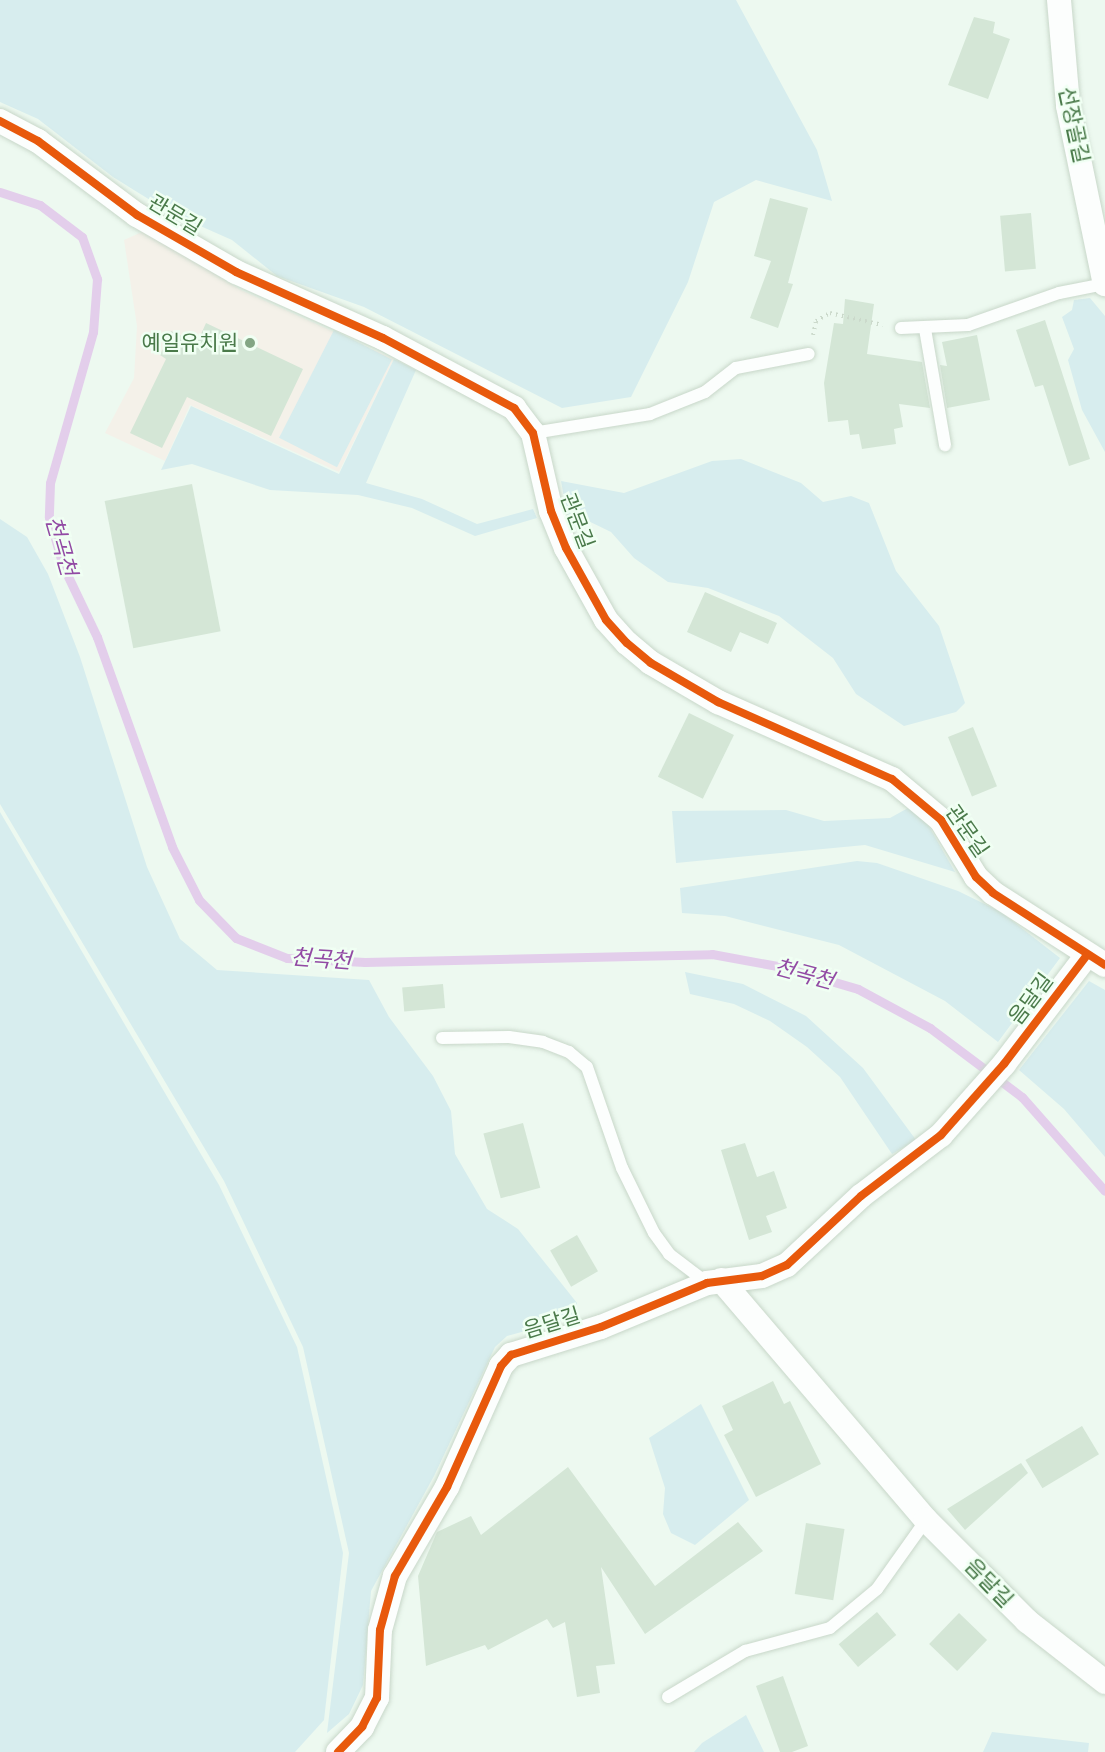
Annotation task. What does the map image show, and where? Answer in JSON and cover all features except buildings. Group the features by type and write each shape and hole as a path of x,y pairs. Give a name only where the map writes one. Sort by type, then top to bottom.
{"street":[{"name":"선장골길","path":"1059,0 1068,106 1105,284"},
{"name":"관문길","path":"0,121 38,141 137,215 236,272 492,394 514,408 532,433 558,531 600,611 627,644 709,697 892,779 941,820 976,877 993,893 1096,960"},
{"name":"음달길","path":"338,1752 362,1727 377,1698 380,1630 395,1576 447,1487 501,1366 511,1355 601,1327 714,1282 762,1276 787,1265 861,1196 921,1155 972,1102 1096,960"},
{"name":"음달길","path":"714,1282 926,1520 1027,1621 1105,1682"}],"lane":[{"name":"선장골길","path":"901,328 925,329 968,325 1059,293 1105,284"},
{"path":"925,329 945,445"},
{"path":"532,433 650,414 705,392 736,368 809,354"},
{"path":"442,1038 509,1037 543,1042 569,1052 586,1067 622,1168 654,1233 669,1254 714,1282"},
{"path":"668,1697 745,1651 831,1628 877,1589 926,1520"}],"path":[{"path":"809,354 816,321 822,315 901,328"}],"shaded area":[{"path":"0,0 736,0 817,150 832,201 756,180 714,202 688,282 631,397 562,408 364,307 277,276 232,240 171,213 113,177 38,119 0,102"},
{"name":"예일유치원","path":"144,231 241,290 394,359 339,472 190,405 165,461 105,433 134,378 137,326 124,240"},
{"path":"1090,298 1105,316 1105,452 1082,410 1068,360 1074,349 1062,317 1072,310 1074,300"},
{"path":"334,330 392,360 337,467 279,438"},
{"path":"394,359 416,370 366,483 422,499 477,524 533,509 537,518 475,536 412,508 358,495 270,490 192,464 161,470 191,406 339,474"},
{"path":"741,459 801,483 823,502 851,496 869,503 896,571 939,626 965,703 956,712 904,726 856,694 833,658 779,616 708,588 668,582 634,558 611,532 580,517 568,519 561,481 624,493 712,461"},
{"path":"0,519 27,537 48,574 80,657 147,867 180,939 217,970 369,980 389,1017 433,1076 451,1111 455,1154 487,1209 518,1229 577,1303 573,1318 507,1336 495,1347 434,1476 371,1591 363,1685 349,1714 327,1733 349,1553 303,1347 224,1181 0,804"},
{"path":"908,808 927,823 955,872 865,845 676,863 672,811 786,810 824,821 890,818"},
{"path":"0,812 219,1185 297,1347 343,1553 324,1720 295,1752 0,1752"},
{"path":"857,861 877,863 958,891 1001,912 1060,958 998,1042 945,1001 839,945 725,916 682,913 680,888"},
{"path":"685,972 743,984 806,1016 863,1068 916,1140 892,1154 840,1077 807,1047 770,1021 734,1004 690,994"},
{"path":"1089,981 1105,990 1105,1157 1064,1109 1019,1070"},
{"path":"701,1404 749,1500 695,1545 671,1533 663,1514 665,1488 649,1438"},
{"path":"746,1715 764,1752 694,1752 702,1743"},
{"path":"992,1732 1089,1743 1088,1752 983,1752"}],"waterway":[{"name":"천곡천","path":"0,192 40,205 82,237 97,279 93,332 50,483 49,517 63,566 97,637 172,847 199,900 236,938 287,958 365,962 712,954 783,967 858,989 930,1028 1022,1097 1105,1191"}],"cycle path":[{"path":"0,121 38,141 137,215 236,272 383,338 514,408 533,433 551,511 566,548 606,620 627,643 651,663 718,702 892,779 941,820 976,877 993,893 1105,965"},
{"path":"338,1752 362,1727 377,1698 380,1630 395,1576 447,1487 501,1366 511,1355 601,1327 707,1283 762,1276 787,1265 861,1196 941,1135 1004,1064 1087,955"}],"place":[{"name":"예일유치원","path":"250,343"}]}
